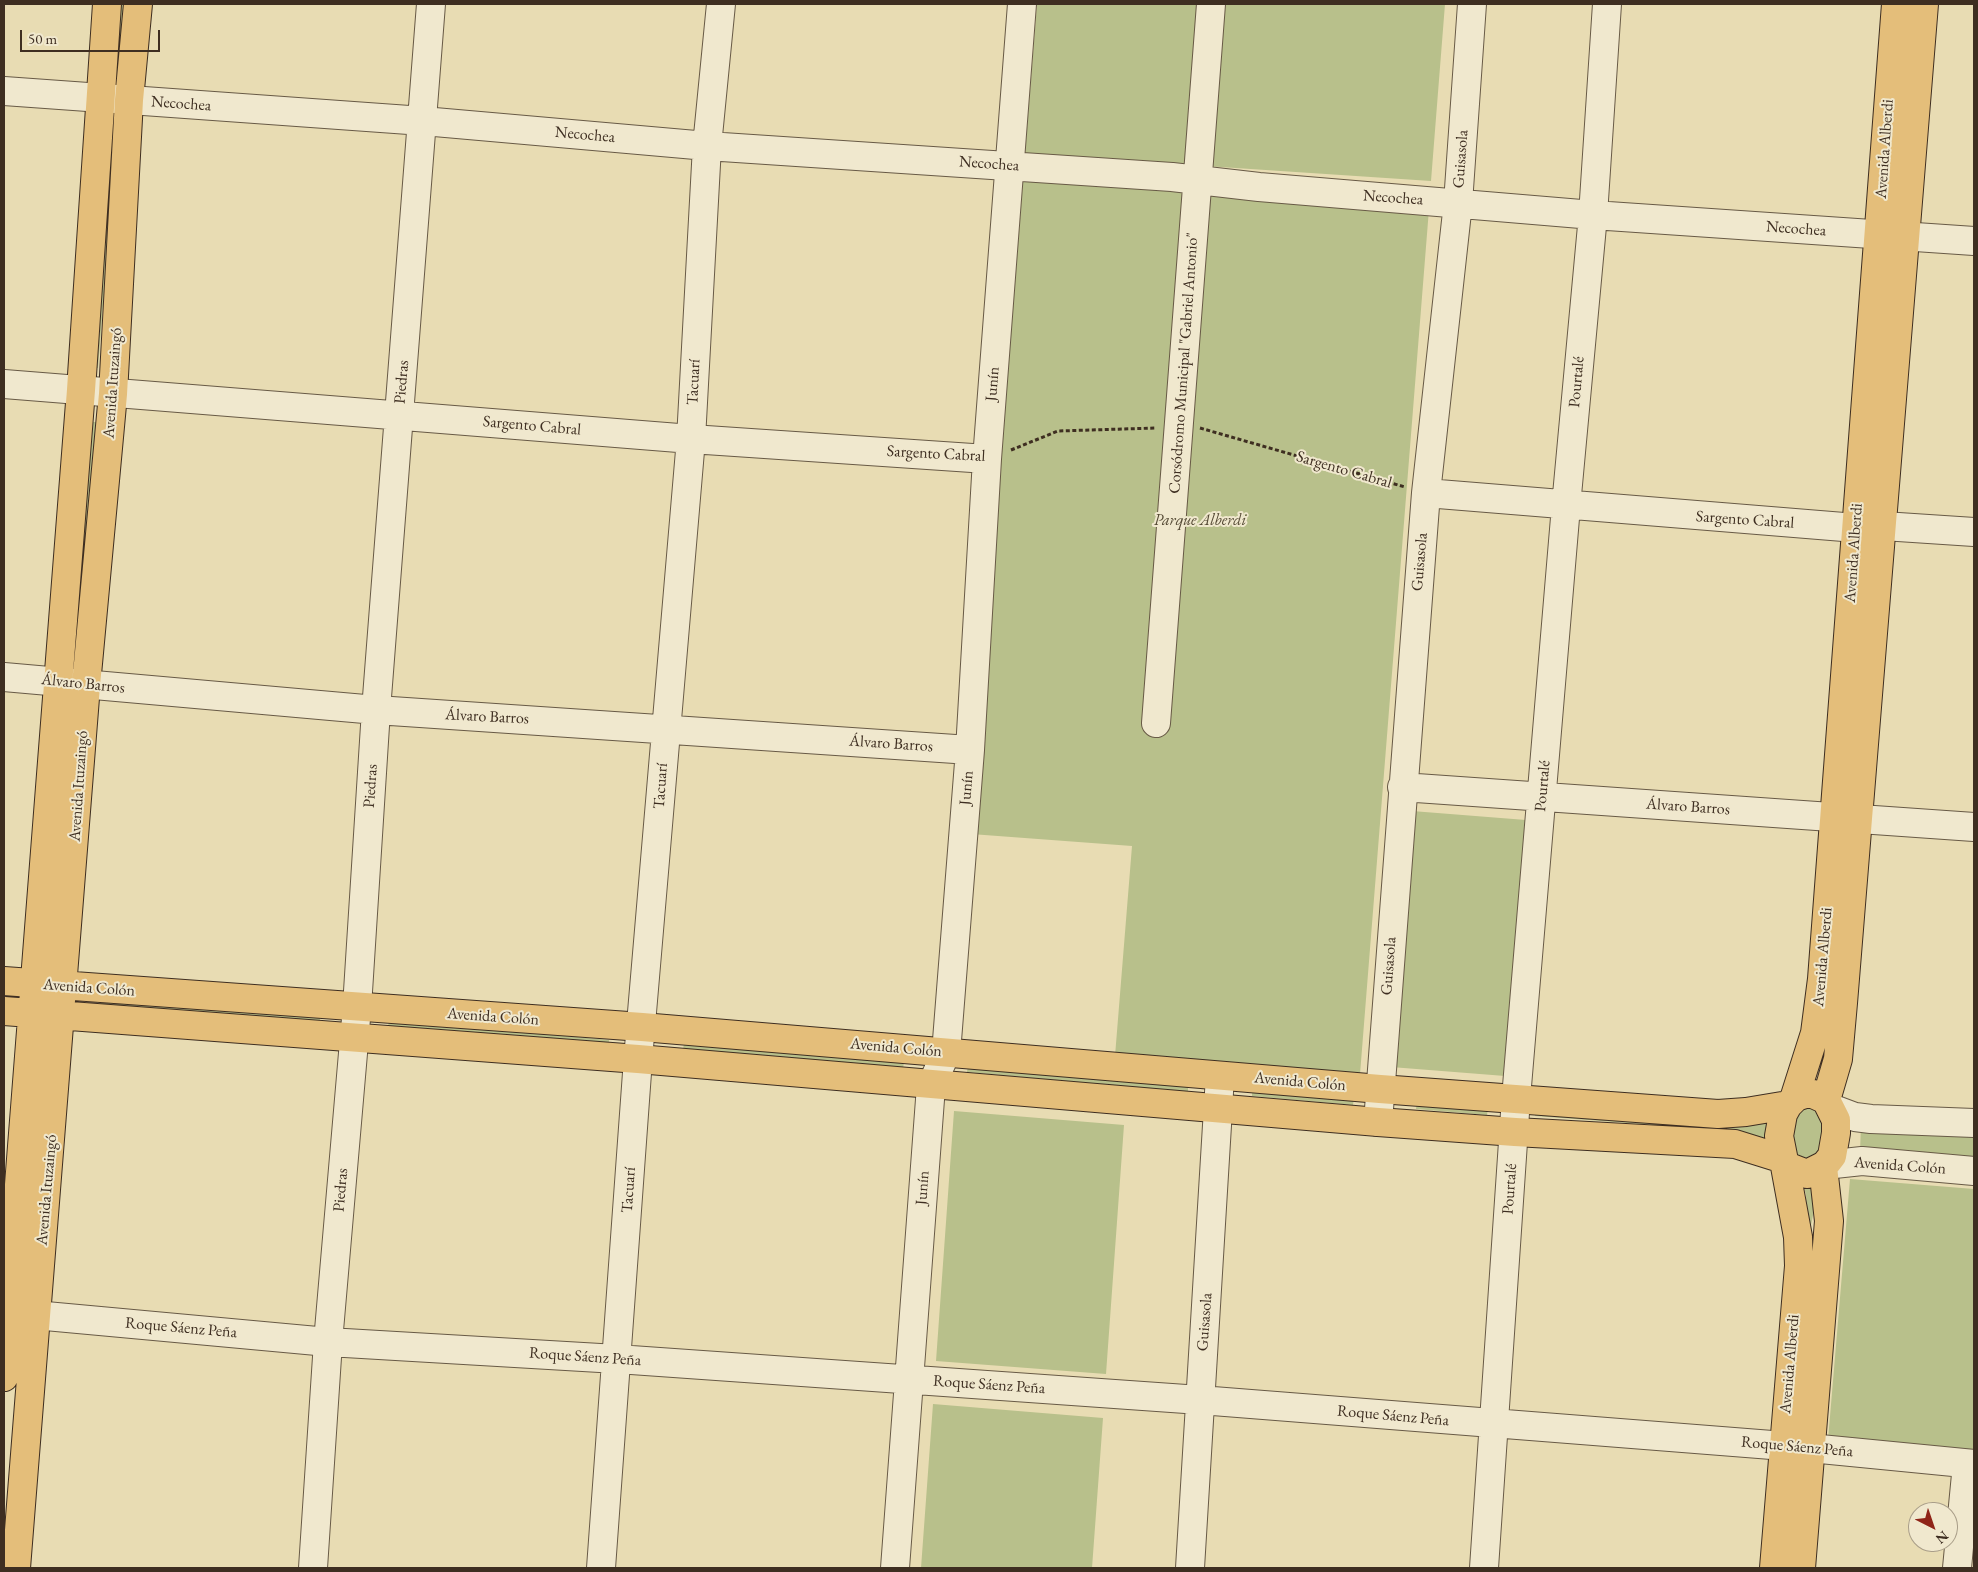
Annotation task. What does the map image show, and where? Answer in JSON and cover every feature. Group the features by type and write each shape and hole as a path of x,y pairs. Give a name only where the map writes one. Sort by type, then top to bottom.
{"main road":[{"name":"Avenida Ituzaingó","path":"4,1377 6,1313 35,984 81,390 99,98 107,4"},
{"name":"Avenida Ituzaingó","path":"16,1568 86,685 113,394 129,100 138,4"},
{"name":"Avenida Alberdi","path":"1791,1102 1815,1033 1846,817 1883,526 1892,236 1896,4"},
{"name":"Avenida Alberdi","path":"1828,1104 1838,1059 1856,528 1892,236 1924,4"},
{"name":"Avenida Colón","path":"4,981 63,987 642,1027 1380,1089 1718,1114 1746,1112 1791,1102"},
{"name":"Avenida Colón","path":"4,1011 638,1059 931,1086 1378,1122 1514,1132 1735,1144 1783,1160"},
{"path":"1805,1094 1813,1094 1828,1104 1836,1120 1832,1156 1824,1166 1807,1174 1789,1167 1783,1160 1779,1136 1783,1114 1791,1102 1805,1094"},
{"name":"Avenida Alberdi","path":"1774,1568 1798,1266 1798,1236 1783,1160"},
{"name":"Avenida Alberdi","path":"1801,1568 1829,1222 1824,1166"}],"street":[{"name":"Piedras","path":"313,1568 328,1342 357,1007 376,710 431,4"},
{"name":"Tacuarí","path":"601,1568 638,1059 691,439 707,146 721,4"},
{"name":"Junín","path":"894,1568 931,1086 946,1053 970,750 987,459 1022,4"},
{"name":"Corsódromo Municipal \"Gabriel Antonio\"","path":"1156,723 1212,4"},
{"name":"Guisasola","path":"1378,1122 1402,787 1426,493 1458,203 1472,4"},
{"name":"Pourtalé","path":"1484,1568 1516,1098 1566,506 1593,215 1606,4"},
{"name":"Necochea","path":"4,91 423,121 707,146 1198,180 1259,187 1593,215 1974,241"},
{"name":"Sargento Cabral","path":"4,384 691,439 987,459"},
{"name":"Sargento Cabral","path":"1426,493 1566,506 1856,528 1883,526 1974,532"},
{"name":"Álvaro Barros","path":"4,677 376,710 970,750"},
{"name":"Álvaro Barros","path":"1402,787 1974,827"},
{"name":"Guisasola","path":"1190,1568 1220,1076"},
{"path":"1828,1104 1855,1117 1974,1123"},
{"name":"Avenida Colón","path":"1824,1166 1862,1161 1974,1171"},
{"name":"Roque Sáenz Peña","path":"6,1313 328,1342 617,1359 1200,1400 1810,1448 1971,1464"},
{"path":"1957,1568 1971,1464"}],"path":[{"name":"Sargento Cabral","path":"987,459 1058,431 1197,427 1426,493"}],"green space":[{"path":"120,4 126,4 120,73 114,73"},
{"path":"1037,4 1445,4 1431,181 1025,154"},
{"path":"111,129 117,129 98,368 92,368"},
{"name":"Parque Alberdi","path":"1023,181 1429,209 1360,1074 1115,1056 1132,846 971,834"},
{"path":"90,422 96,422 77,661 71,661"},
{"path":"1412,811 1526,820 1505,1076 1391,1067"},
{"path":"100,998 320,1017 320,1024 99,1005"},
{"path":"389,1020 609,1040 609,1047 388,1027"},
{"path":"684,1043 904,1062 903,1069 683,1050"},
{"path":"968,1065 1188,1085 1188,1092 967,1072"},
{"path":"1252,1089 1354,1098 1353,1105 1252,1096"},
{"path":"1417,1102 1488,1108 1487,1115 1416,1109"},
{"path":"1807,1102 1827,1120 1817,1163 1790,1154 1795,1110"},
{"path":"954,1111 1124,1125 1106,1374 936,1361"},
{"path":"1536,1111 1768,1120 1767,1145 1734,1131 1535,1116"},
{"path":"1861,1124 1974,1134 1974,1162 1860,1153"},
{"path":"1850,1179 1974,1189 1974,1452 1828,1440"},
{"path":"1803,1184 1815,1187 1817,1196 1811,1225 1807,1231 1806,1195"},
{"path":"933,1404 1103,1418 1092,1568 921,1568"}]}
